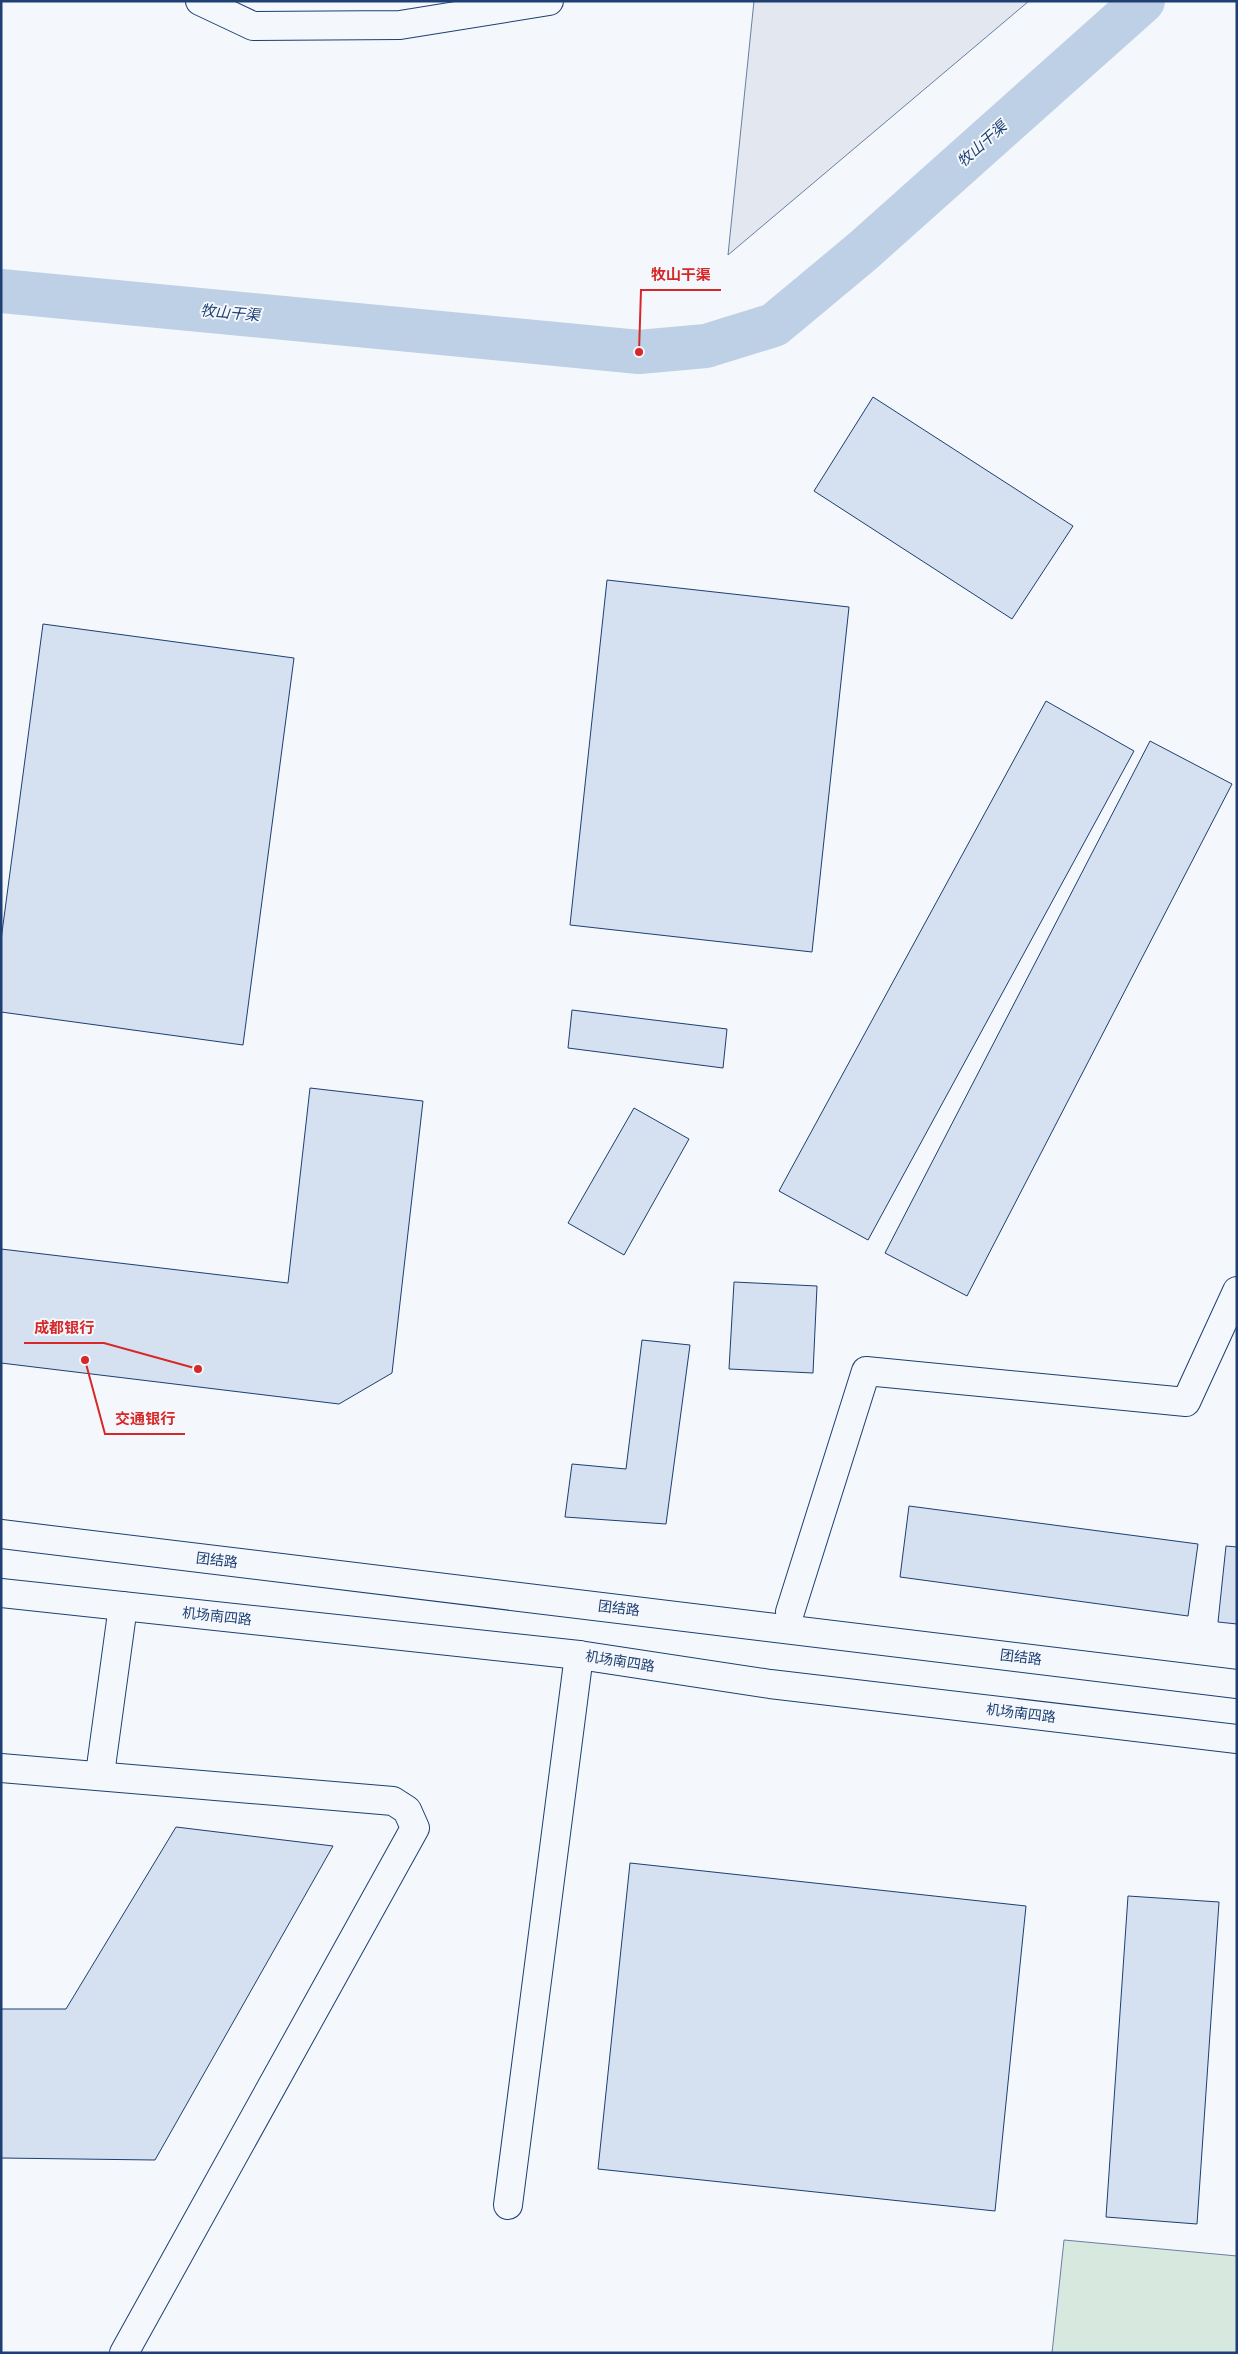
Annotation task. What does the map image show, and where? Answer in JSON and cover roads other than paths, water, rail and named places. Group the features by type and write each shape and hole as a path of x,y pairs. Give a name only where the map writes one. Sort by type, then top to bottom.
{"main road":[{"path":"200,1 253,26 400,24 549,1"},
{"path":"790,1612 866,1371 1186,1402 1237,1291"},
{"name":"团结路","path":"1,1534 1237,1684"},
{"name":"机场南四路","path":"1,1593 579,1655 770,1684 1237,1739"},
{"path":"100,1774 123,1606"},
{"path":"508,2205 579,1655"},
{"path":"1,1768 100,1774 393,1801 407,1810 415,1828 124,2353"}],"waterway":[{"name":"牧山干渠","path":"1,291 639,352 706,346 774,325 864,250 1143,1"}],"place":[{"name":"牧山干渠","path":"639,352"},
{"name":"交通银行","path":"85,1360"},
{"name":"成都银行","path":"198,1369"}]}
